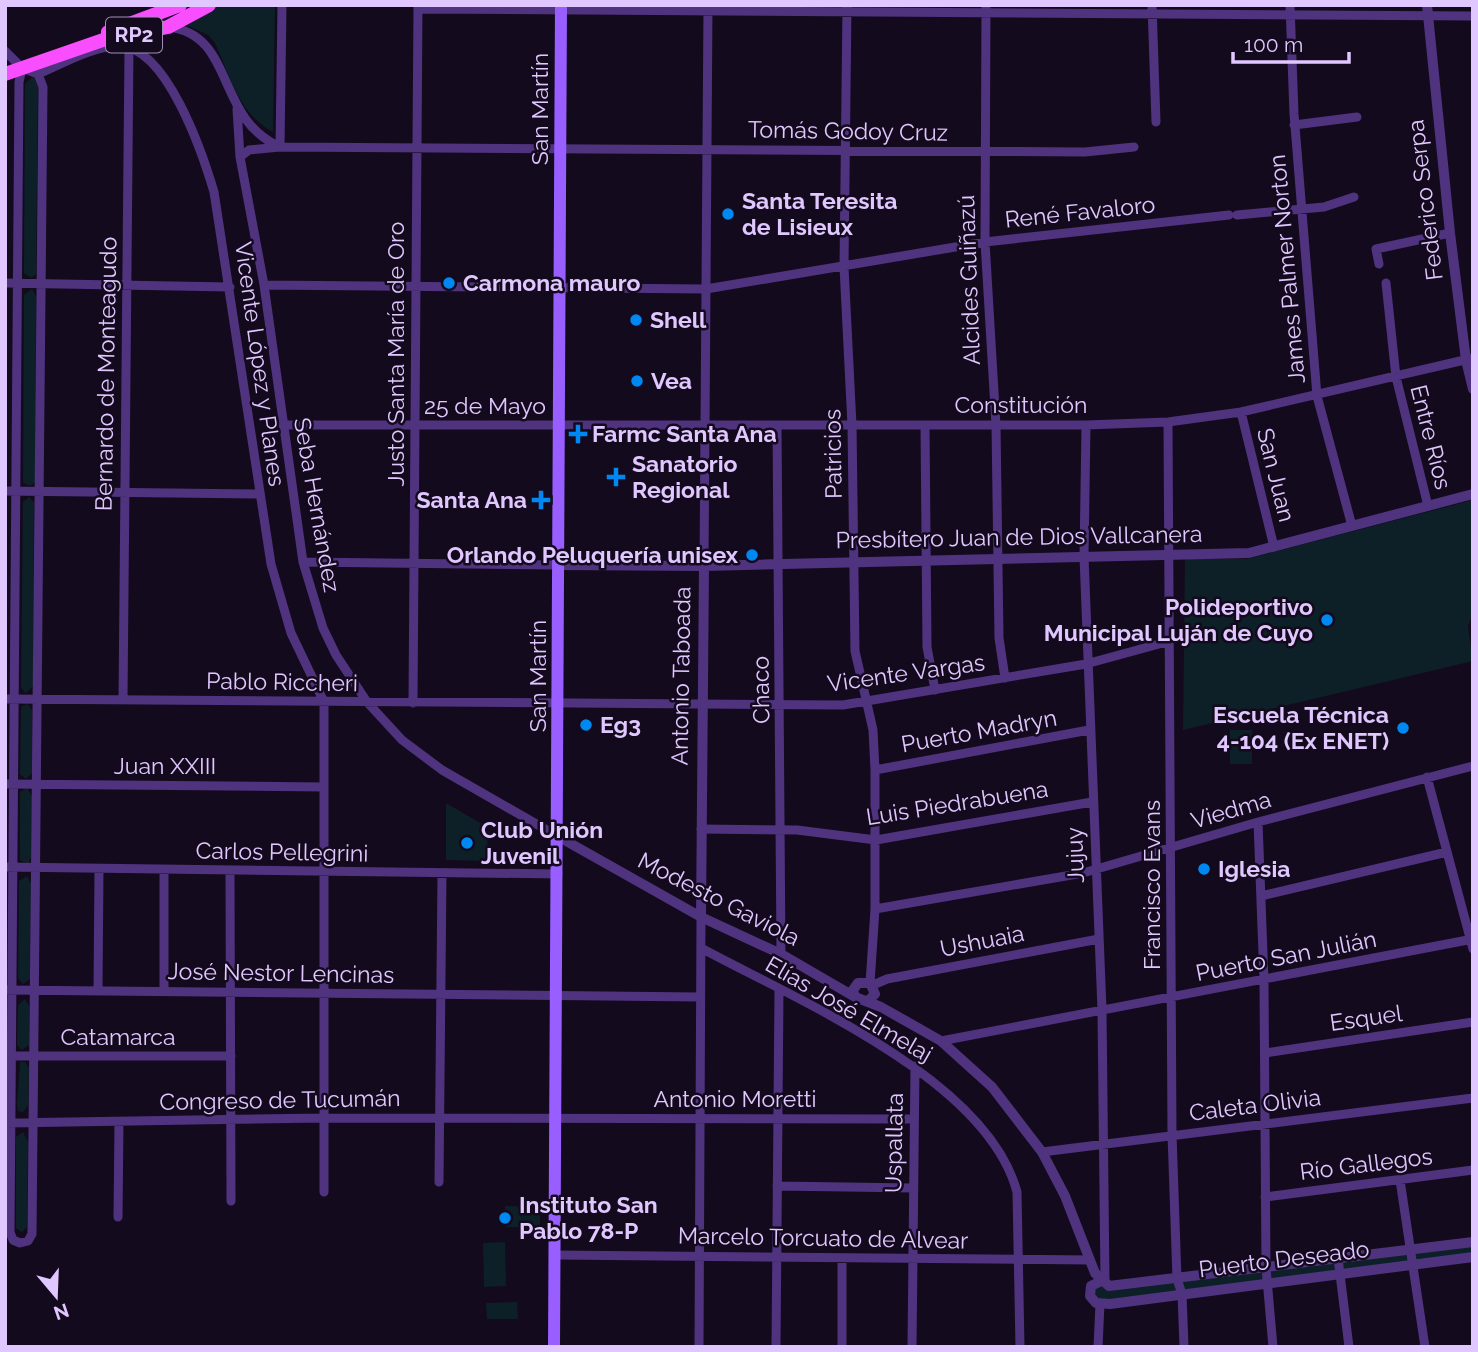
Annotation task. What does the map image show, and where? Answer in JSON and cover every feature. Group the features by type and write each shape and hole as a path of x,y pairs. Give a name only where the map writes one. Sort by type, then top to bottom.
{"main road":[{"name":"RP2","path":"5,74 178,5"},
{"name":"RP2","path":"59,54 103,40 168,27 209,5"},
{"name":"San Martín","path":"554,1347 559,838 561,8"}],"street":[{"path":"138,21 152,11 155,5"},
{"path":"280,147 282,5"},
{"name":"Federico Serpa","path":"1427,5 1450,233 1473,389"},
{"path":"418,7 1290,10 1428,17 1473,16"},
{"name":"Justo Santa María de Oro","path":"413,703 418,7"},
{"name":"Antonio Taboada","path":"699,1347 708,8"},
{"name":"Patricios","path":"847,9 844,267 852,425 855,651 873,730 875,770 875,909 871,991"},
{"name":"Alcides Guiñazú","path":"986,9 985,242 996,425 999,638 1005,678"},
{"path":"1153,10 1156,122"},
{"name":"James Palmer Norton","path":"1290,10 1294,125 1317,396 1352,526"},
{"name":"Seba Hernández","path":"168,27 191,33 209,48 237,109 255,133 280,147"},
{"path":"5,51 22,68 38,74 103,48 129,48"},
{"name":"Bernardo de Monteagudo","path":"123,700 129,48"},
{"name":"Vicente López y Planes","path":"129,48 154,68 182,107 196,137 214,192 271,564 283,612 324,702"},
{"path":"22,68 19,82 18,492 10,699 8,1056 10,1232 13,1240 20,1243 32,1234 34,1123 43,87 38,74"},
{"name":"Seba Hernández","path":"237,109 240,157 264,285 303,562 323,628 336,655 367,702 419,754 559,838"},
{"path":"1294,125 1357,117"},
{"name":"Tomás Godoy Cruz","path":"240,157 249,150 280,147 984,152 1085,152 1134,147"},
{"name":"René Favaloro","path":"264,285 706,289 985,242 1303,209 1336,204 1354,197"},
{"path":"1379,264 1376,249 1450,233"},
{"path":"5,283 230,287"},
{"name":"Entre Ríos","path":"1386,283 1396,377 1428,506"},
{"name":"Constitución","path":"561,425 1086,425 1168,422 1241,412 1469,359"},
{"name":"San Juan","path":"1241,412 1274,547"},
{"name":"Francisco Evans","path":"1168,422 1171,555 1172,1134 1177,1279 1182,1294 1184,1347"},
{"name":"25 de Mayo","path":"283,425 561,425"},
{"name":"Chaco","path":"777,425 781,954"},
{"path":"925,425 927,647 934,690"},
{"name":"Jujuy","path":"1086,425 1086,664 1102,1010 1102,1283"},
{"path":"5,491 260,494"},
{"name":"Presbítero Juan de Dios Vallcanera","path":"559,565 704,566 1249,553 1473,494"},
{"path":"303,562 559,565"},
{"name":"Vicente Vargas","path":"559,704 781,705 865,702 1086,664 1170,642"},
{"name":"Pablo Riccheri","path":"10,699 559,704"},
{"path":"324,702 324,1192"},
{"name":"Puerto Madryn","path":"875,770 1089,730"},
{"name":"Viedma","path":"875,909 1095,870 1258,822 1473,766"},
{"path":"1427,777 1472,943"},
{"name":"Juan XXIII","path":"10,784 324,787"},
{"name":"Luis Piedrabuena","path":"701,829 781,830 876,840 1092,802"},
{"path":"1258,822 1264,980 1266,1268 1273,1347"},
{"name":"Modesto Gaviola","path":"559,838 701,917 781,954 855,997 871,991"},
{"path":"1261,896 1447,852"},
{"name":"Carlos Pellegrini","path":"9,867 558,874"},
{"path":"98,991 99,869"},
{"path":"164,870 164,991"},
{"path":"230,870 231,1201"},
{"path":"439,1182 442,873"},
{"name":"Ushuaia","path":"871,991 887,979 1099,939"},
{"name":"Puerto San Julián","path":"941,1041 1472,943"},
{"name":"Elías José Elmelaj","path":"701,948 915,1066 940,1085 976,1123 1015,1184 1019,1203 1019,1259"},
{"name":"Modesto Gaviola","path":"823,977 858,983 871,991"},
{"path":"855,997 853,990 858,983"},
{"name":"José Nestor Lencinas","path":"9,990 700,997"},
{"path":"776,1347 779,990"},
{"path":"871,991 881,1007 941,1041 992,1087 1042,1152 1065,1196 1092,1265 1111,1295 1101,1304 1097,1325"},
{"name":"Esquel","path":"1265,1052 1473,1022"},
{"name":"Catamarca","path":"8,1056 231,1056"},
{"name":"Uspallata","path":"912,1347 915,1066"},
{"name":"Caleta Olivia","path":"1042,1152 1473,1098"},
{"name":"Congreso de Tucumán","path":"8,1123 323,1118 556,1118"},
{"name":"Antonio Moretti","path":"556,1118 914,1119"},
{"path":"118,1217 119,1122"},
{"name":"Río Gallegos","path":"1265,1197 1473,1170"},
{"path":"1399,1180 1424,1347"},
{"path":"777,1186 913,1188"},
{"name":"Puerto Deseado","path":"1102,1283 1177,1279 1473,1242"},
{"name":"Marcelo Torcuato de Alvear","path":"555,1255 1019,1259 1092,1265"},
{"name":"Puerto Deseado","path":"1101,1304 1473,1256"},
{"path":"842,1258 842,1347"},
{"path":"1338,1258 1349,1347"},
{"path":"1019,1259 1020,1347"},
{"path":"1090,1296 1102,1283"},
{"path":"1090,1296 1101,1304"},
{"path":"1090,1296 1097,1325 1098,1347"}],"shaded area":[{"path":"221,5 275,5 273,132 261,124 244,105 215,43 208,35 184,24"},
{"path":"32,77 38,86 36,274 31,278 24,273 25,84"},
{"path":"32,289 36,296 35,482 30,486 23,483 24,295"},
{"path":"29,497 34,502 33,686 26,693 21,688 23,502"},
{"name":"Polideportivo Municipal Luján de Cuyo","path":"1473,500 1473,614 1468,626 1473,661 1183,730 1185,559 1247,559"},
{"path":"28,704 32,710 32,773 26,779 20,774 21,711 22,706"},
{"path":"1230,730 1252,730 1252,764 1230,764"},
{"path":"27,788 32,796 31,857 28,864 20,860 20,792"},
{"name":"Club Unión Juvenil","path":"446,803 487,827 488,861 446,860"},
{"path":"27,876 31,884 30,979 23,984 18,978 19,881"},
{"path":"25,999 29,1006 29,1045 22,1050 17,1045 18,1005"},
{"path":"20,1062 25,1062 29,1068 28,1106 23,1112 18,1111 17,1104"},
{"path":"23,1132 28,1142 27,1227 22,1232 16,1228 16,1137"},
{"path":"505,1206 540,1207 540,1227 505,1227"},
{"path":"505,1242 506,1286 484,1287 483,1243"},
{"path":"1473,1242 1473,1257 1102,1304 1090,1289 1104,1282"},
{"path":"517,1302 518,1319 487,1319 486,1303"}],"place":[{"name":"Santa Teresita de Lisieux","path":"728,214"},
{"name":"Carmona mauro","path":"449,283"},
{"name":"Shell","path":"636,320"},
{"name":"Vea","path":"637,381"},
{"name":"Farmc Santa Ana","path":"578,434"},
{"name":"Sanatorio Regional","path":"616,477"},
{"name":"Santa Ana","path":"541,500"},
{"name":"Orlando Peluquería unisex","path":"752,555"},
{"name":"Polideportivo Municipal Luján de Cuyo","path":"1327,620"},
{"name":"Eg3","path":"586,725"},
{"name":"Escuela Técnica 4-104 (Ex ENET)","path":"1403,728"},
{"name":"Club Unión Juvenil","path":"467,843"},
{"name":"Iglesia","path":"1204,869"},
{"name":"Instituto San Pablo 78-P","path":"505,1218"}]}
